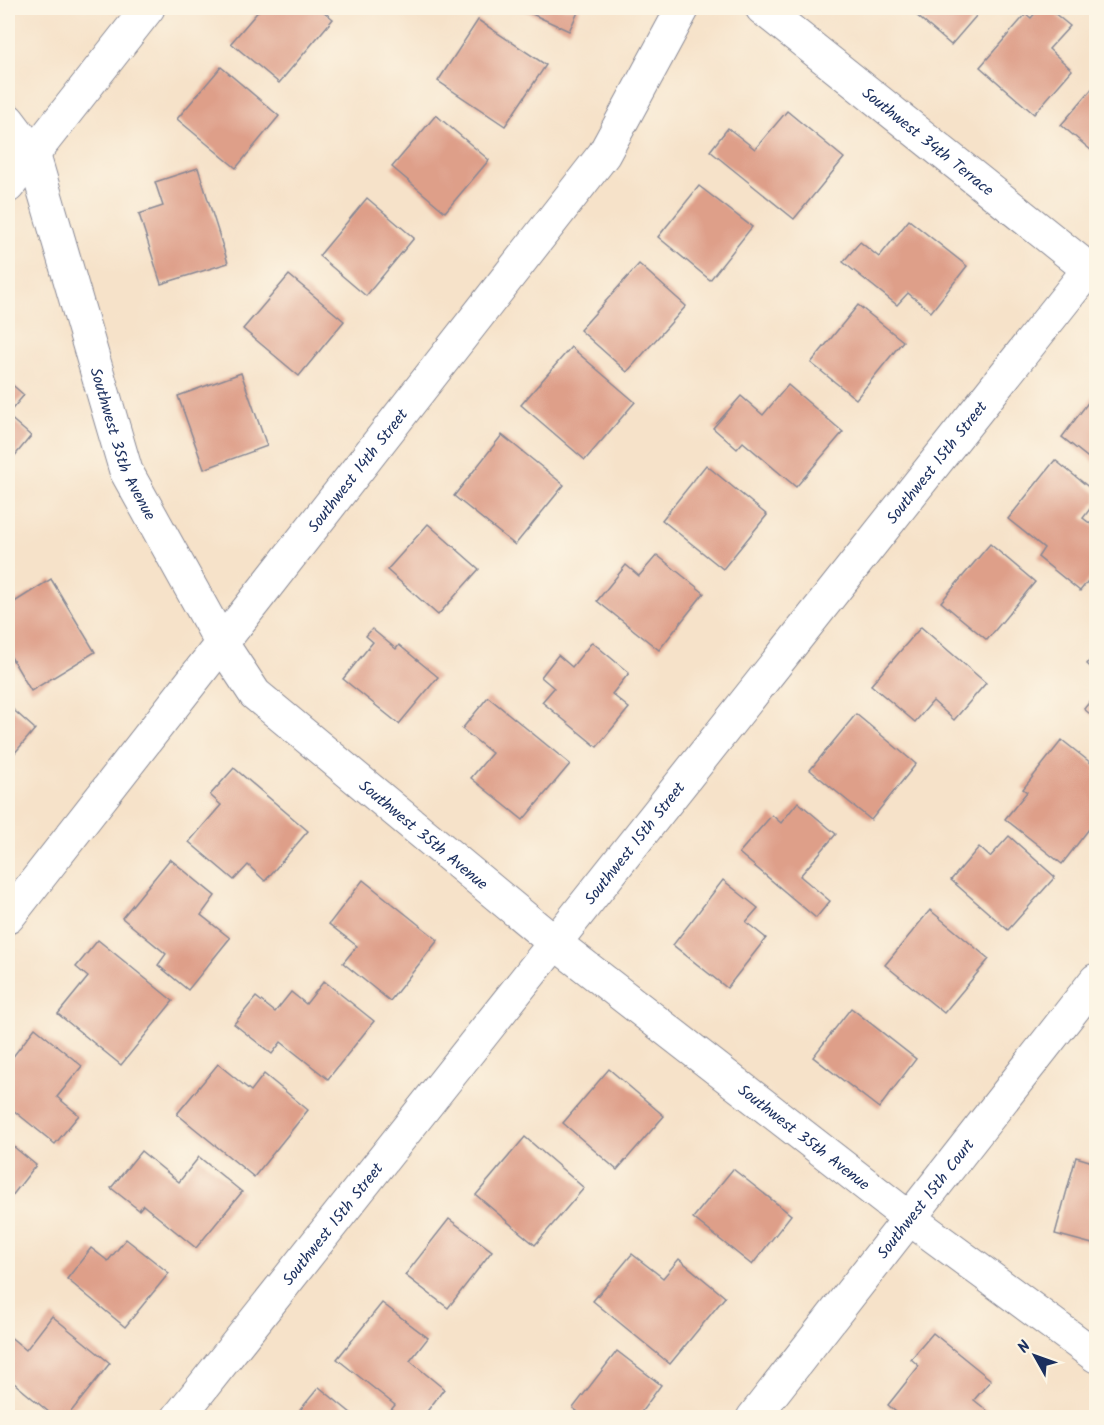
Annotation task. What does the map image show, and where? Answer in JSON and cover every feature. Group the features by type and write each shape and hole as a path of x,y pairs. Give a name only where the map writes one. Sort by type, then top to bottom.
{"street":[{"path":"8,186 148,8"},
{"name":"Southwest 14th Street","path":"8,917 604,154 682,8"},
{"name":"Southwest 34th Terrace","path":"762,8 1093,272"},
{"name":"Southwest 35th Avenue","path":"8,120 33,153 126,471 222,644 255,694 555,943 909,1218 1096,1356"},
{"name":"Southwest 15th Street","path":"178,1418 1093,272"},
{"name":"Southwest 15th Court","path":"753,1418 1096,980"}],"building":[{"path":"261,8 319,8 333,19 279,83 231,43"},
{"path":"519,8 580,8 569,31"},
{"path":"908,8 983,8 951,45"},
{"path":"1040,8 1048,8 1070,26 1049,49 1072,70 1034,114 980,67 1026,14 1031,18"},
{"path":"478,20 546,65 505,126 438,81"},
{"path":"221,67 279,116 236,168 177,119"},
{"path":"1096,84 1096,146 1092,151 1061,125"},
{"path":"787,111 844,158 794,219 710,151 728,128 755,149"},
{"path":"436,115 489,160 445,212 392,167"},
{"path":"198,168 228,263 161,284 139,214 163,206 155,182"},
{"path":"699,186 752,227 710,280 658,237"},
{"path":"367,198 414,238 366,296 319,256"},
{"path":"909,220 967,266 931,312 908,293 897,305 843,262 860,242 879,257"},
{"path":"639,264 686,306 627,372 580,330"},
{"path":"289,275 344,321 299,376 243,329"},
{"path":"858,305 903,341 856,399 811,363"},
{"path":"571,347 635,402 585,460 521,405"},
{"path":"241,373 267,446 204,469 178,396"},
{"path":"8,381 24,395 8,414"},
{"path":"788,385 843,432 796,487 743,442 737,449 713,428 741,396 763,415"},
{"path":"1096,392 1096,464 1062,437"},
{"path":"8,416 31,436 8,464"},
{"path":"502,435 564,485 515,545 454,496"},
{"path":"1055,460 1096,493 1096,501 1083,518 1096,528 1096,571 1080,591 1038,557 1044,548 1008,519"},
{"path":"706,465 767,515 723,569 662,520"},
{"path":"428,524 479,569 438,615 387,570"},
{"path":"990,544 1035,582 987,640 941,602"},
{"path":"657,555 704,593 659,650 597,601 626,565 639,576"},
{"path":"51,579 95,652 31,691 8,652 8,606"},
{"path":"921,627 986,683 954,720 933,701 915,722 871,685"},
{"path":"372,629 396,649 399,645 438,677 399,724 343,679 373,642 366,636"},
{"path":"592,642 629,673 612,694 629,708 597,747 542,702 554,688 541,677 558,655 572,667"},
{"path":"1096,652 1096,672 1087,664"},
{"path":"1096,694 1096,719 1084,709"},
{"path":"488,697 570,764 523,820 471,778 492,753 462,729"},
{"path":"8,705 35,729 8,761"},
{"path":"856,714 916,764 871,820 810,770"},
{"path":"1062,740 1096,767 1096,820 1062,864 1005,819 1027,792 1023,789"},
{"path":"234,768 308,831 265,881 248,865 234,880 189,842 221,805 210,795"},
{"path":"798,802 836,834 800,876 830,901 816,918 739,853 772,815 781,823"},
{"path":"1009,836 1055,877 1008,930 951,880 979,847 990,857"},
{"path":"170,859 215,896 201,915 230,938 188,990 158,965 166,954 122,918"},
{"path":"363,880 438,940 390,1001 343,963 357,946 329,924"},
{"path":"723,880 758,908 746,922 766,938 727,988 673,945"},
{"path":"930,910 989,959 944,1013 885,965"},
{"path":"98,940 173,1001 121,1065 58,1014 88,977 76,967"},
{"path":"324,981 374,1021 328,1079 281,1042 272,1054 234,1024 256,997 275,1012 291,992 306,1004"},
{"path":"851,1008 916,1059 879,1108 813,1057"},
{"path":"35,1028 82,1066 57,1097 79,1115 55,1144 8,1106 8,1063"},
{"path":"218,1064 251,1091 264,1074 308,1110 254,1177 177,1114"},
{"path":"609,1069 664,1116 617,1170 563,1123"},
{"path":"525,1137 584,1188 535,1245 476,1195"},
{"path":"8,1142 36,1165 8,1201"},
{"path":"141,1151 179,1182 199,1157 242,1192 196,1248 143,1205 139,1210 111,1188"},
{"path":"1076,1157 1096,1163 1096,1245 1055,1234"},
{"path":"733,1169 791,1215 752,1265 693,1218"},
{"path":"449,1219 492,1251 448,1308 405,1275"},
{"path":"126,1239 169,1273 125,1327 67,1279 91,1248 108,1261"},
{"path":"632,1254 663,1278 679,1259 725,1297 670,1364 593,1301"},
{"path":"382,1303 428,1338 410,1361 444,1389 422,1418 401,1418 391,1410 395,1405 337,1359"},
{"path":"52,1316 110,1363 66,1418 56,1418 8,1378 8,1335 26,1350"},
{"path":"933,1333 991,1380 974,1400 989,1412 984,1418 903,1418 888,1405 919,1366 911,1359"},
{"path":"617,1351 661,1385 637,1418 586,1418 573,1408"},
{"path":"319,1387 357,1418 299,1418 296,1415"}]}
